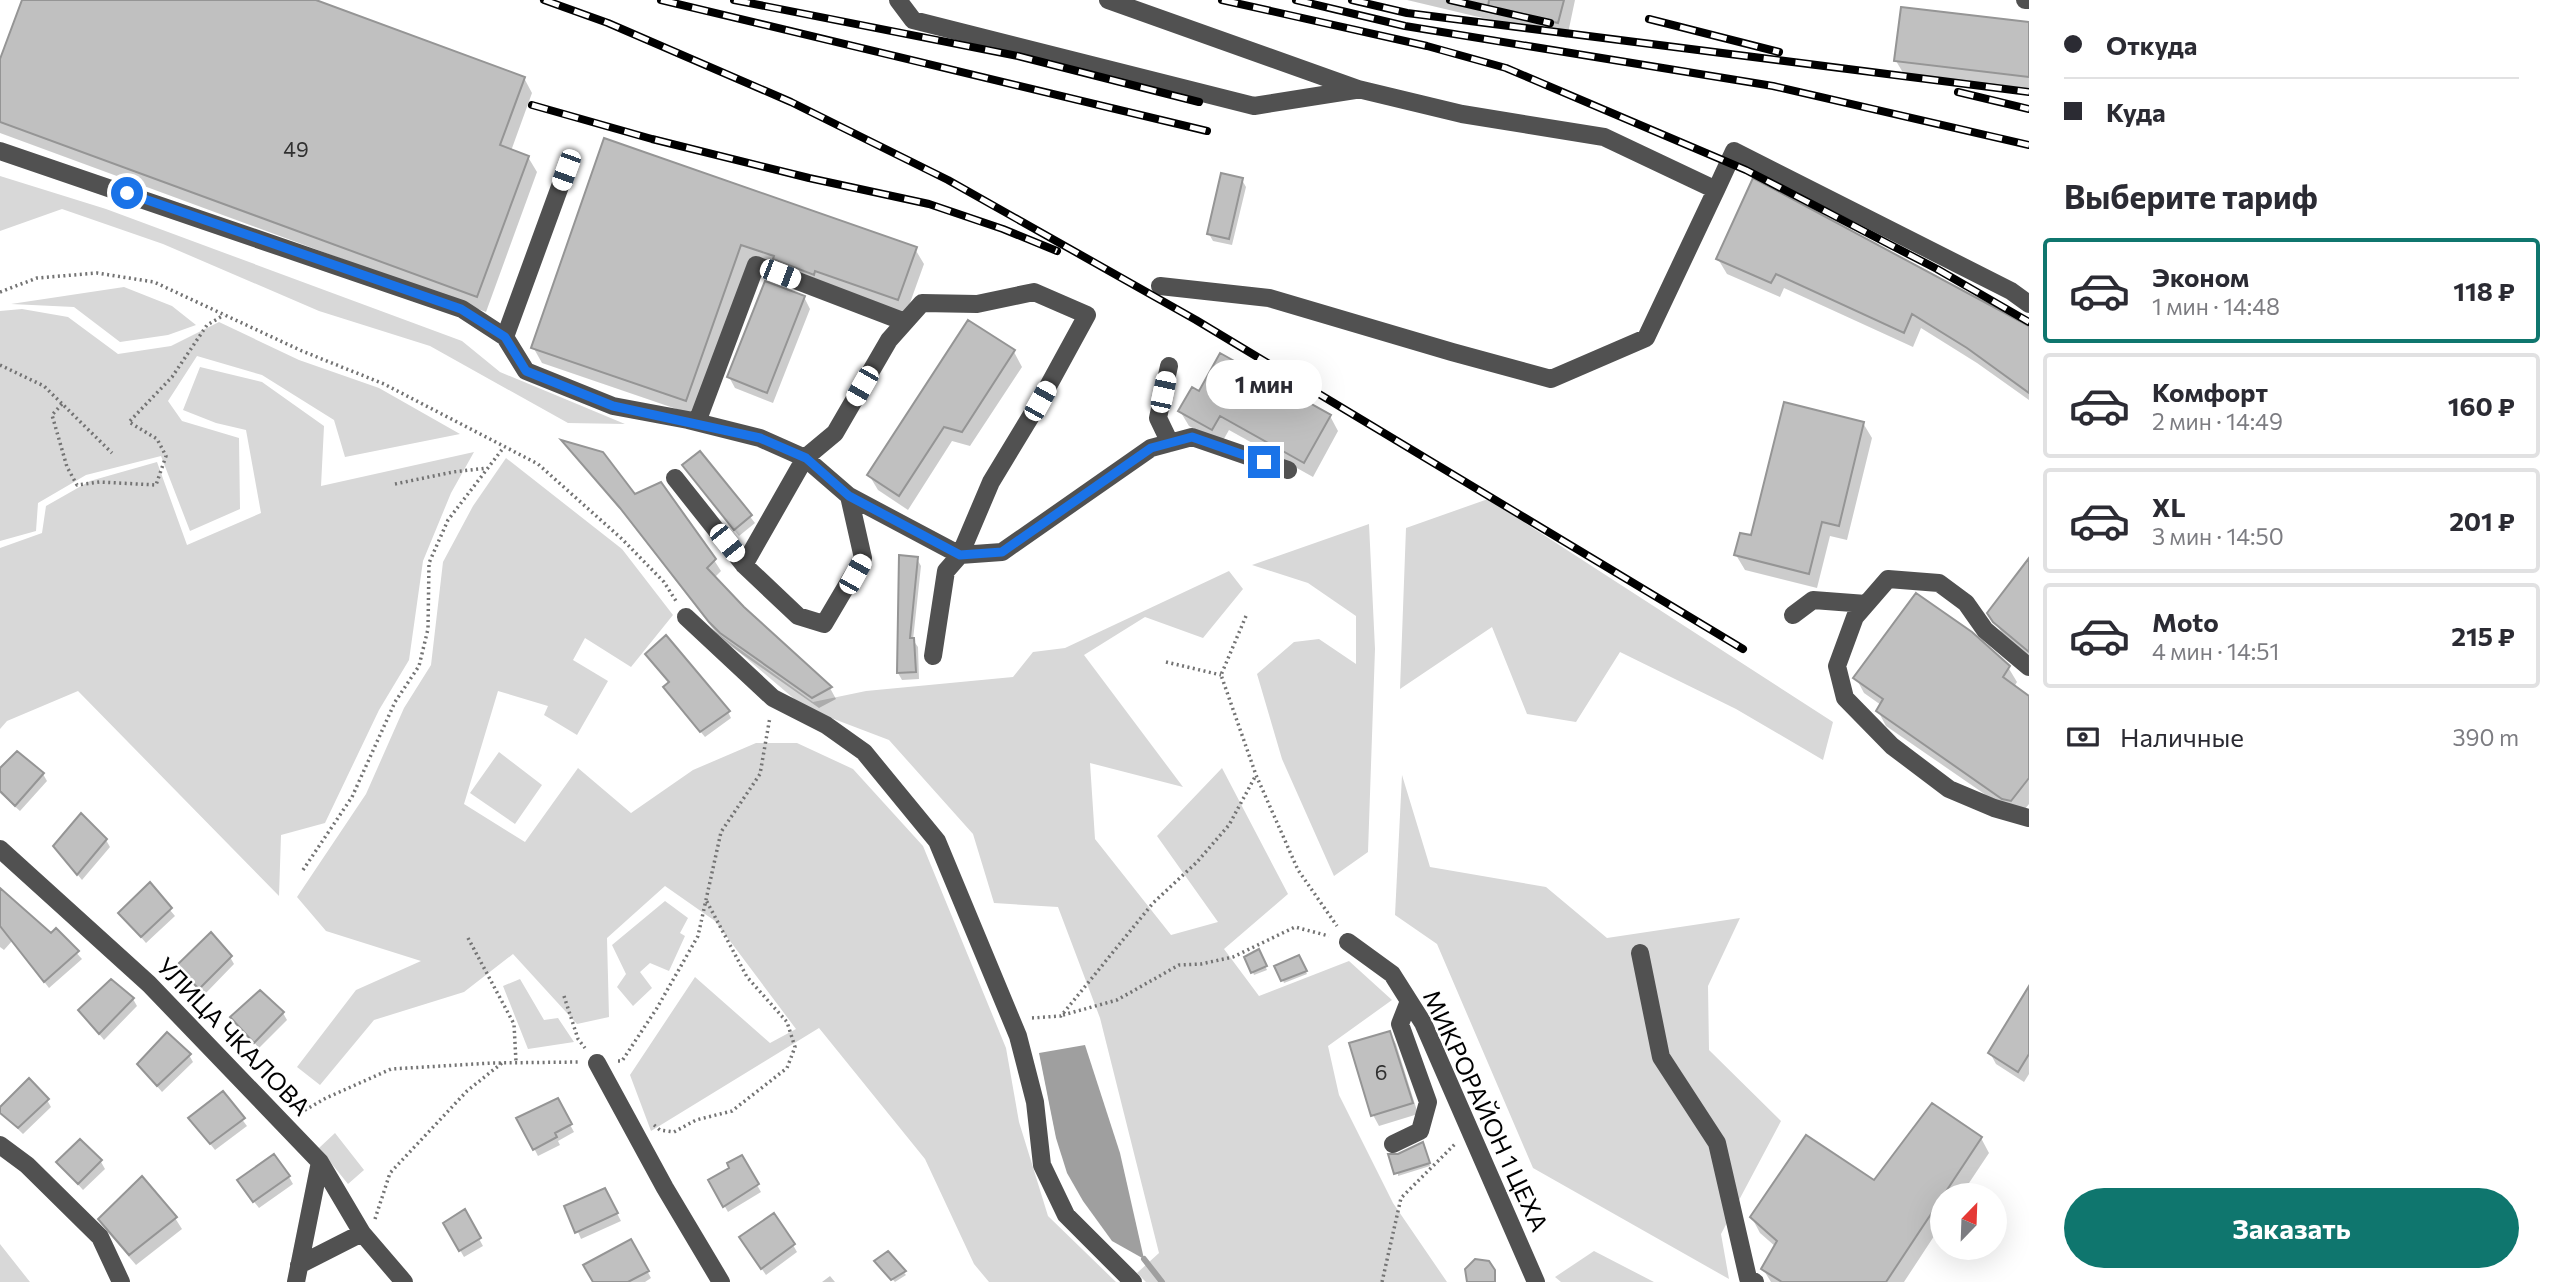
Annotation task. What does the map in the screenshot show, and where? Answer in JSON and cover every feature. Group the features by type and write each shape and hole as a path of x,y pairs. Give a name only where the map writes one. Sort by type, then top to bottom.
{"street":[{"path":"898,0 913,20 1254,106 1358,89"},
{"path":"1108,0 1358,89 1462,114 1604,137 1716,190"},
{"path":"0,151 461,309 505,337 526,371 613,406 697,422 760,438 806,458 849,496 960,555 1002,552 1151,448 1192,437 1288,470"},
{"path":"1160,286 1269,298 1551,379 1646,338 1734,151 2011,291 2029,304"},
{"path":"505,337 566,170"},
{"path":"697,422 755,265 905,322"},
{"path":"744,565 806,458 835,433 889,340 922,303 977,304 1034,292 1087,315 1040,401 991,482 960,555 946,571 933,656"},
{"path":"1169,366 1158,418 1170,443"},
{"path":"675,478 744,565 798,616 824,625 863,558 849,496"},
{"path":"2029,667 1985,630 1966,603 1939,583 1888,579 1855,617 1837,666 1845,698 1892,746 1949,789 1994,808 2029,818"},
{"path":"1793,615 1813,600 1866,604"},
{"path":"686,617 773,698 826,725 864,752 937,841 1012,1020 1035,1102 1042,1165 1066,1215 1133,1282"},
{"name":"УЛИЦА ЧКАЛОВА","path":"0,849 149,984 320,1162 362,1233 404,1282"},
{"name":"МИКРОРАЙОН 1 ЦЕХА","path":"1348,942 1392,974 1423,1023 1536,1282"},
{"path":"1640,953 1661,1057 1717,1143 1748,1278 1755,1282"},
{"path":"1394,1144 1420,1131 1428,1102 1400,1024 1409,1001"},
{"path":"597,1063 664,1188 721,1282"},
{"path":"0,1145 27,1164 100,1237 121,1282"},
{"path":"298,1274 320,1162"},
{"path":"298,1274 362,1233"}],"path":[{"path":"0,292 37,278 97,273 154,282 302,351 384,384 538,464 622,539 664,582 686,617"},
{"path":"62,404 52,415 67,467 77,485 100,482 156,485 166,456 157,439 129,422 172,377 207,325 224,315"},
{"path":"0,365 44,386 112,453"},
{"path":"303,870 352,797 395,702 419,666 428,629 429,562 449,520 504,447"},
{"path":"396,484 487,468"},
{"path":"1246,616 1221,675 1256,775 1298,870 1348,942"},
{"path":"1166,662 1221,675"},
{"path":"283,1123 326,1098 391,1069 503,1062 622,1061 657,1008 698,936 721,832 760,774 773,698"},
{"path":"1061,1016 1153,903 1196,862 1229,825 1256,775"},
{"path":"674,1132 696,1120 733,1111 787,1069 795,1047 787,1023 747,977 706,899"},
{"path":"1012,1020 1061,1016 1117,1000 1179,965 1201,964 1233,957 1295,927 1348,942"},
{"path":"468,938 514,1024 516,1062"},
{"path":"564,996 578,1039 597,1063"},
{"path":"362,1233 373,1225 390,1173 467,1091 503,1062"},
{"path":"1382,1282 1401,1198 1469,1130"}],"shaded area":[{"path":"0,176 106,209 462,341 500,372 625,424 568,423 430,346 319,311 163,244 62,209 0,231"},
{"path":"124,287 172,306 196,325 168,335 120,342 74,307 11,304"},
{"path":"22,309 68,317 118,354 171,346 219,322 299,360 379,388 460,434 345,457 334,420 262,375 197,356 168,401 182,421 239,438 240,509 190,531 161,456 86,475 38,503 36,531 0,541 0,311"},
{"path":"200,367 262,382 324,426 321,486 474,452 451,493 423,561 409,660 379,710 325,823 281,835 279,896 78,691 7,721 0,729 0,548 42,533 46,506 90,481 157,462 187,545 261,513 246,430 216,423 183,410"},
{"path":"506,458 622,549 673,615 631,667 585,638 573,660 608,681 577,735 544,715 548,706 498,691 464,804 525,842 578,768 631,813 693,770 756,743 797,743 853,769 923,846 1006,1048 1019,1122 1048,1216 1116,1282 989,1282 974,1264 925,1159 819,1028 651,1131 630,1075 695,977 770,1043 796,1029 715,921 665,886 607,938 609,1017 577,1024 513,954 464,992 374,1020 320,1085 297,1067 356,990 421,961 326,931 297,897 366,794 404,708 431,665 443,562 473,506"},
{"path":"1488,499 1833,722 1823,760 1736,709 1620,652 1576,722 1527,714 1492,627 1400,689 1406,528"},
{"path":"1369,524 1375,649 1368,852 1334,876 1282,759 1257,674 1294,642 1319,639 1356,664 1356,616 1308,583 1252,565"},
{"path":"1229,571 1243,589 1203,638 1145,617 1084,655 1183,787 1090,763 1095,839 1171,935 1218,922 1157,836 1222,768 1288,894 1224,949 1259,996 1349,961 1392,1000 1328,1046 1339,1095 1393,1203 1447,1282 1146,1282 1137,1273 1159,1253 1100,1018 1058,907 994,903 973,834 889,740 805,708 713,630 813,702 866,691 1013,677 1033,652 1065,648"},
{"path":"499,752 542,785 515,824 470,793"},
{"path":"1402,775 1430,867 1546,887 1607,938 1740,918 1708,986 1709,1050 1781,1121 1721,1234 1729,1279 1533,1168 1437,944 1395,915"},
{"path":"665,901 688,918 680,933 685,936 669,971 650,963 640,972 652,988 633,1006 617,987 626,974 612,945"},
{"path":"520,979 544,1020 558,1018 574,1042 528,1049 503,986"},
{"path":"1085,1045 1120,1153 1144,1259 1112,1241 1083,1201 1067,1173 1056,1138 1039,1053"},
{"path":"335,1133 364,1170 348,1184 319,1148"},
{"path":"0,1244 30,1282 0,1282"},
{"path":"1594,1251 1654,1282 1561,1282 1555,1277"}],"building":[{"path":"22,0 316,0 525,77 500,145 529,156 477,297 0,122 0,59"},
{"path":"1489,0 1564,0 1558,23 1488,7"},
{"path":"1901,7 2029,22 2029,77 1894,61"},
{"path":"604,138 917,247 898,300 815,271 814,275 773,259 774,256 741,245 686,401 531,348"},
{"path":"1221,173 1243,178 1229,239 1207,234"},
{"path":"1753,178 2029,326 2029,393 1967,348 1912,314 1904,333 1776,274 1771,283 1716,259"},
{"path":"765,281 805,296 767,393 727,377"},
{"path":"968,320 1015,350 962,432 944,427 899,496 867,475"},
{"path":"1220,353 1331,415 1304,463 1220,416 1212,430 1178,411 1192,387 1199,391"},
{"path":"1784,402 1864,422 1839,526 1822,522 1809,574 1734,555 1740,533 1751,535"},
{"path":"561,440 603,452 635,494 661,482 716,559 707,568 744,607 832,687 812,698 720,633 620,508"},
{"path":"700,451 752,515 734,530 682,465"},
{"path":"899,555 918,557 910,638 914,638 916,672 897,673"},
{"path":"2029,558 2029,652 1993,622 1987,613"},
{"path":"1916,593 1972,632 2010,666 2003,677 2029,696 2029,778 2011,801 2002,799 1876,711 1883,699 1853,678"},
{"path":"666,635 730,711 700,732 663,687 669,682 645,654"},
{"path":"17,751 44,773 15,806 0,791 0,768"},
{"path":"81,813 107,839 77,875 53,846"},
{"path":"150,882 172,908 141,937 118,913"},
{"path":"0,888 51,933 56,928 79,951 44,982 0,926"},
{"path":"211,932 232,956 199,989 176,966"},
{"path":"1259,949 1267,966 1251,973 1244,957"},
{"path":"1299,955 1307,971 1281,981 1274,966"},
{"path":"111,979 134,998 99,1034 78,1010"},
{"path":"2029,986 2029,1054 2018,1072 1988,1053"},
{"path":"260,990 284,1012 254,1043 230,1017"},
{"path":"1390,1031 1413,1103 1371,1116 1349,1043"},
{"path":"167,1032 191,1054 157,1086 137,1064"},
{"path":"29,1078 49,1099 18,1128 0,1113 0,1107"},
{"path":"223,1091 245,1118 210,1144 188,1118"},
{"path":"558,1098 572,1124 555,1133 557,1137 533,1150 516,1118"},
{"path":"1932,1103 1982,1137 1952,1183 1930,1183 1930,1216 1886,1282 1782,1282 1761,1269 1777,1241 1750,1217 1806,1135 1874,1180"},
{"path":"80,1139 102,1160 78,1184 56,1162"},
{"path":"1423,1142 1430,1163 1394,1174 1388,1154 1398,1154"},
{"path":"274,1154 290,1176 253,1202 237,1180"},
{"path":"742,1155 759,1184 723,1207 708,1180 729,1168 727,1163"},
{"path":"142,1176 177,1217 129,1255 98,1219"},
{"path":"605,1188 618,1213 575,1233 564,1206"},
{"path":"465,1209 481,1238 459,1251 443,1223"},
{"path":"774,1213 795,1244 761,1269 739,1237"},
{"path":"631,1239 649,1271 628,1282 593,1282 583,1265"},
{"path":"888,1251 906,1271 891,1280 874,1261"},
{"path":"1475,1259 1489,1261 1495,1270 1495,1282 1467,1282 1465,1269"}],"waterway":[{"path":"1144,1259 1162,1282"}],"railway":[{"path":"544,0 608,23 791,102 948,180 1196,320 1743,649"},
{"path":"661,0 1207,131"},
{"path":"734,0 1018,56 1199,102"},
{"path":"1222,0 1427,46 1506,68 1746,170 1937,269 2029,322"},
{"path":"1296,0 1405,26 1773,86 2029,145"},
{"path":"1352,0 1407,13 2029,92"},
{"path":"1450,0 1550,23"},
{"path":"1649,19 1779,52"},
{"path":"1958,92 2029,109"},
{"path":"532,105 652,139 809,178 929,204 1057,251"}],"route":[{"path":"127,193 461,309 505,337 526,371 613,406 688,420 760,438 806,458 849,496 960,555 1002,552 1151,448 1192,437 1264,462"}]}
